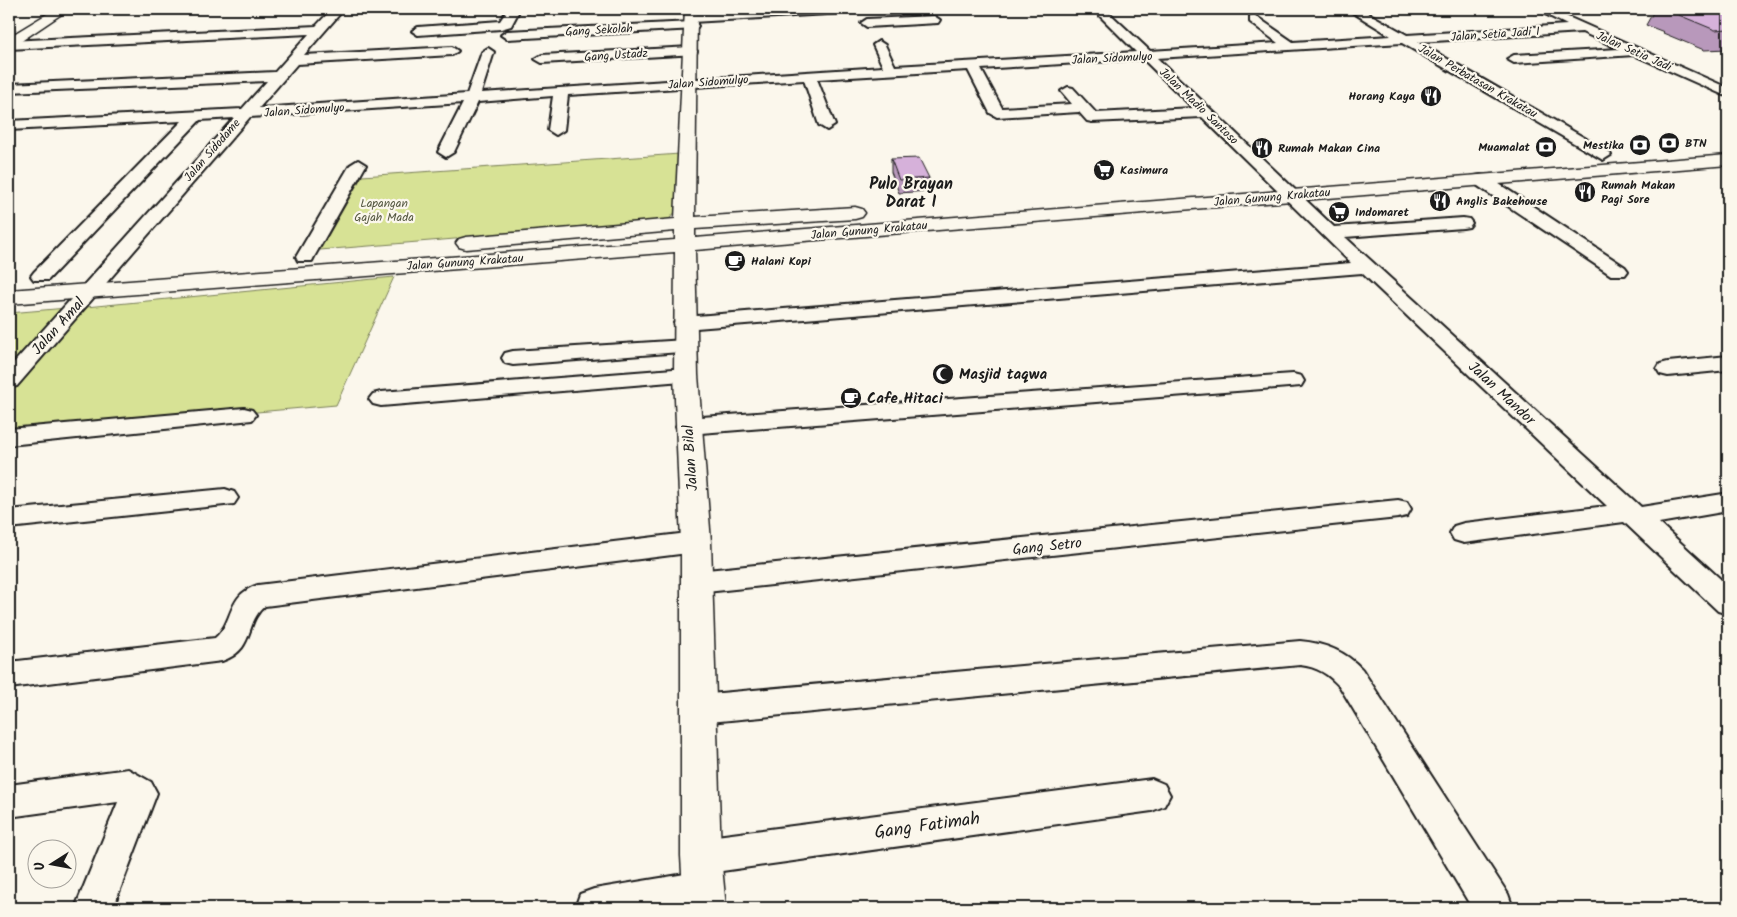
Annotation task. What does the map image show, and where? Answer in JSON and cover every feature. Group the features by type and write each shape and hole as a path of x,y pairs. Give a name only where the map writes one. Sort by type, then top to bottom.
{"main road":[{"path":"9,44 63,9"},
{"name":"Jalan Bilal","path":"690,15 691,51 685,348 696,542 703,885"},
{"name":"Jalan Gunung Krakatau","path":"9,297 686,235 1284,189 1603,155 1728,146"},
{"name":"Jalan Gunung Krakatau","path":"1005,201 1481,180 1728,160"},
{"name":"Jalan Gunung Krakatau","path":"9,279 107,270 305,257 686,235 878,211"}],"street":[{"name":"Jalan Sidodame","path":"107,270 277,76 289,52 306,44 338,9"},
{"path":"861,9 891,71"},
{"name":"Gang Sekolah","path":"507,34 690,15 861,9"},
{"name":"Jalan Madio Santoso","path":"1099,9 1284,189"},
{"name":"Jalan Perbatasan Krakatau","path":"1353,9 1603,155"},
{"name":"Jalan Setia Jadi","path":"1541,9 1728,93"},
{"path":"496,11 514,10"},
{"path":"418,30 501,25 507,23 514,10"},
{"path":"1254,19 1291,47"},
{"path":"867,23 934,20"},
{"name":"Jalan Setia Jadi I","path":"1407,40 1583,28"},
{"path":"9,44 319,30"},
{"name":"Jalan Sidomulyo","path":"9,125 245,113 690,83 1407,40"},
{"path":"289,52 388,55 464,43"},
{"path":"78,55 201,49"},
{"name":"Gang Ustadz","path":"542,60 691,51"},
{"path":"446,152 472,99 488,52"},
{"path":"1514,59 1637,52"},
{"path":"973,66 997,113 1081,108"},
{"path":"9,88 277,76"},
{"path":"810,76 826,125"},
{"path":"556,130 561,92"},
{"path":"1068,92 1092,118 1205,112"},
{"path":"41,276 194,116"},
{"path":"305,257 358,165"},
{"path":"1481,180 1618,271"},
{"name":"Jalan Mandor","path":"1284,189 1728,603"},
{"path":"1330,233 1463,223"},
{"path":"381,399 685,348 1367,267"},
{"name":"Jalan Amal","path":"9,381 107,270"},
{"path":"513,358 685,348"},
{"path":"1668,369 1728,363"},
{"path":"688,426 1292,381"},
{"path":"9,437 244,415"},
{"path":"9,519 225,498"},
{"path":"1464,533 1633,515 1723,503"},
{"name":"Gang Setro","path":"697,582 1398,509"},
{"path":"9,675 222,649 232,643 249,603 258,596 696,542"},
{"path":"699,708 1300,654 1320,655 1341,666 1351,678 1494,908"},
{"path":"9,801 128,785 139,793 94,908"},
{"name":"Gang Fatimah","path":"594,908 1152,795"}],"green space":[{"name":"Lapangan Gajah Mada","path":"680,154 678,209 669,219 651,223 320,250 362,176"},
{"path":"394,277 336,405 9,434 9,393 86,307"},
{"path":"67,308 9,370 9,313"}],"building":[{"path":"1664,9 1728,9 1728,29 1715,30"},
{"path":"919,158 929,178 899,180 891,159"}],"place":[{"name":"Horang Kaya","path":"1431,96"},
{"name":"BTN","path":"1669,143"},
{"name":"Mestika","path":"1640,145"},
{"name":"Muamalat","path":"1546,147"},
{"name":"Rumah Makan Cina","path":"1262,148"},
{"name":"Kasimura","path":"1104,170"},
{"name":"Rumah Makan Pagi Sore","path":"1585,192"},
{"name":"Anglis Bakehouse","path":"1440,201"},
{"name":"Indomaret","path":"1339,212"},
{"name":"Halani Kopi","path":"735,261"},
{"name":"Masjid taqwa","path":"943,374"},
{"name":"Cafe Hitaci","path":"851,398"}],"district":[{"name":"Pulo Brayan Darat I","path":"911,192"}]}
